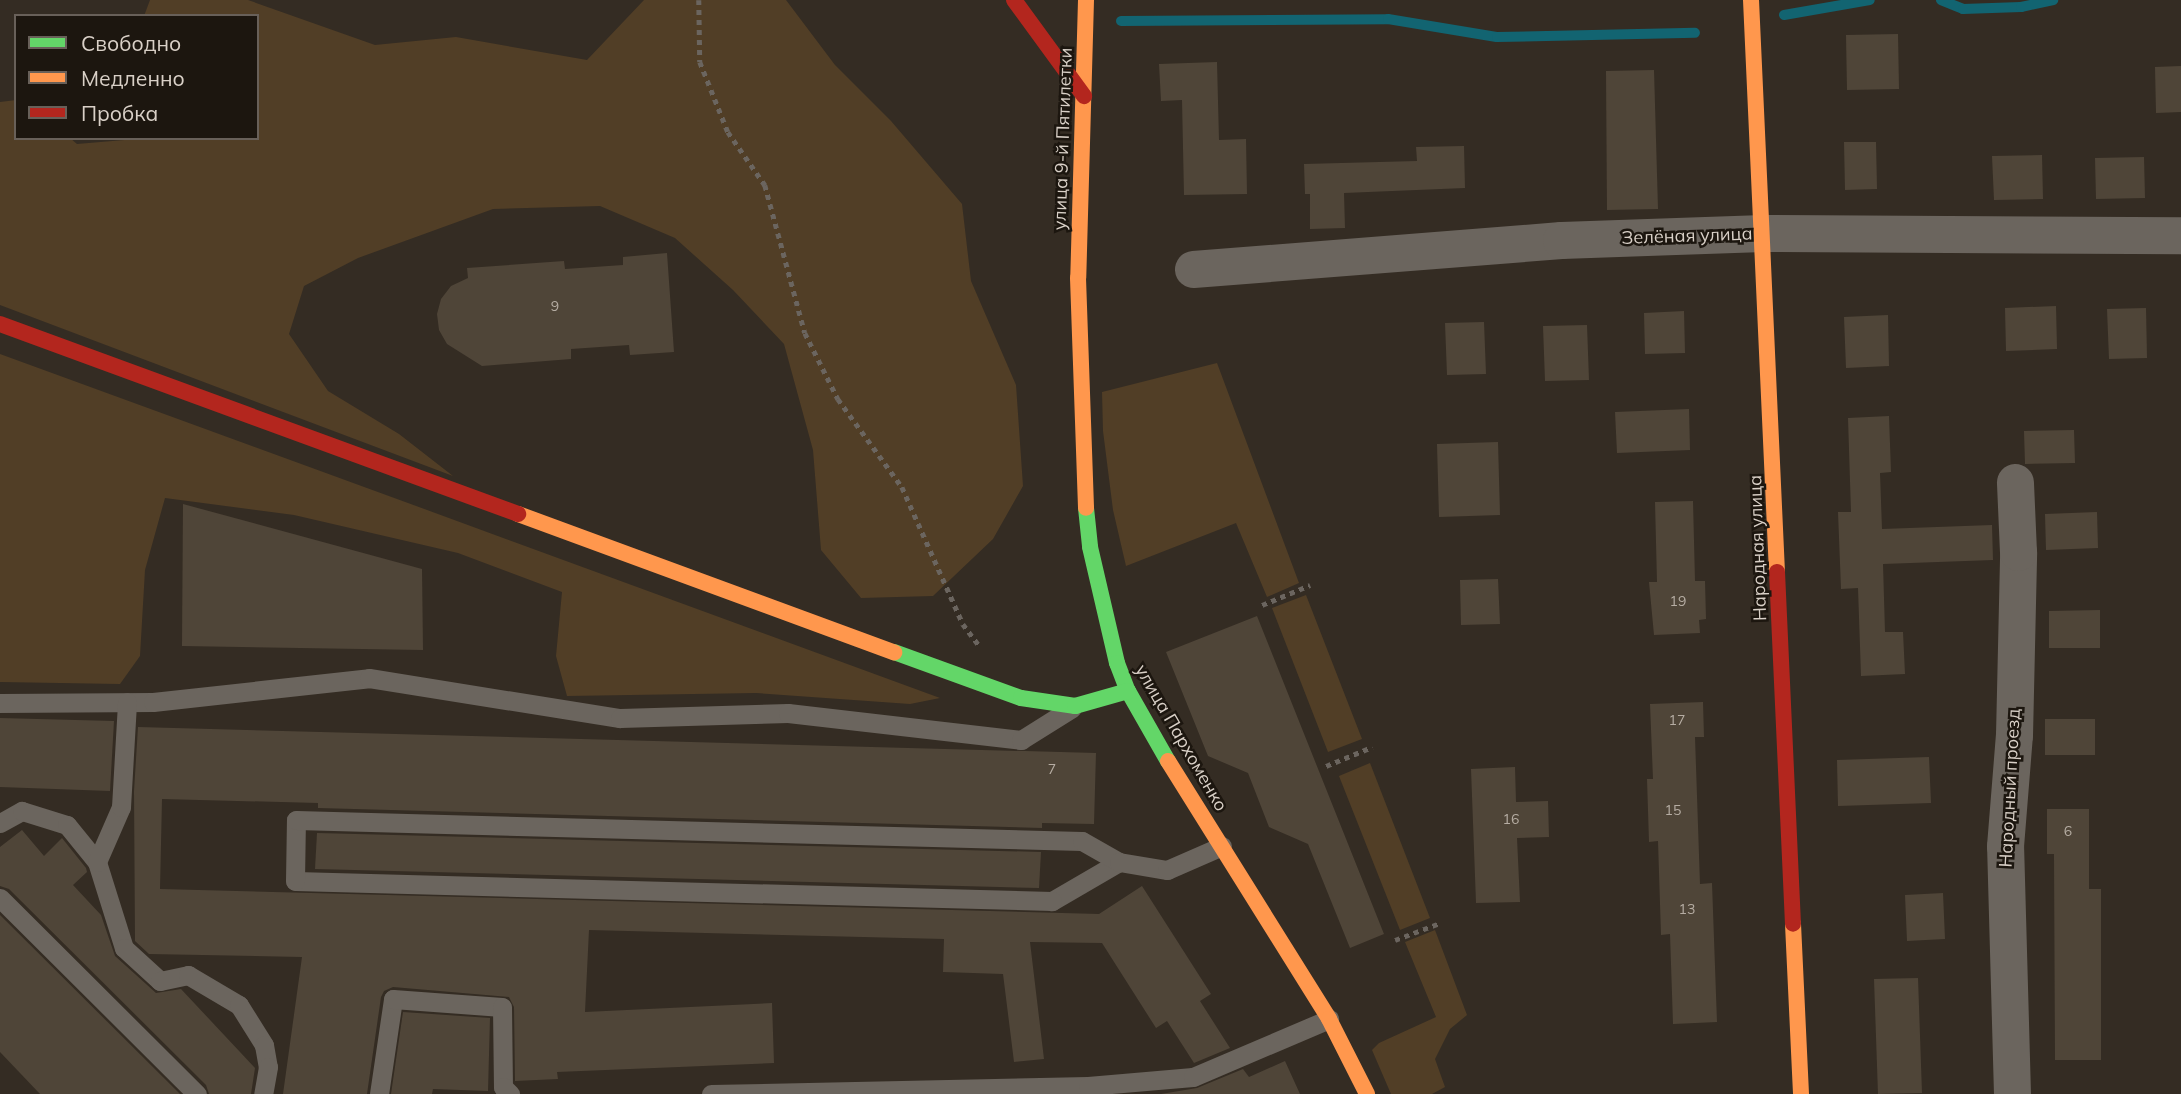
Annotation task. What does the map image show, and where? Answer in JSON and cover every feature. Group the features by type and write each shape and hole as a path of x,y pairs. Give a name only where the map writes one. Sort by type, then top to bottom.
{"street":[{"path":"1014,0 1084,96"},
{"name":"улица 9-й Пятилетки","path":"1078,278 1086,0"},
{"name":"Народная улица","path":"1751,0 1801,1094"},
{"name":"Зелёная улица","path":"1193,269 1561,240 1763,233 2181,235"},
{"name":"улица Пархоменко","path":"1078,278 1085,496 1090,547 1114,651 1128,691 1172,768 1329,1019 1367,1094"},
{"path":"0,324 1021,698 1076,706 1128,691"},
{"name":"Народный проезд","path":"2012,1094 2005,845 2014,735 2018,552 2015,482"}],"lane":[{"path":"0,703 127,702 246,694 369,678 620,718 788,713 1021,740 1076,706"},
{"path":"97,862 121,807 127,702"},
{"path":"0,822 22,811 67,825 97,862 124,948 160,981 188,975 239,1005 264,1045 268,1067 263,1094"},
{"path":"1119,862 1052,901 295,881 296,820 1083,841 1119,862 1167,870 1222,846"},
{"path":"0,898 197,1094"},
{"path":"379,1094 393,999 502,1007 503,1087 510,1094"},
{"path":"711,1094 1088,1086 1192,1077 1329,1019"}],"path":[{"path":"699,0 700,62 728,132 765,185 805,333 838,399 902,487 963,624 988,656"},
{"path":"1262,605 1310,585"},
{"path":"1326,766 1373,747"},
{"path":"1395,940 1440,923"}],"shaded area":[{"path":"150,0 248,0 375,45 456,37 587,60 644,0 786,0 835,65 891,121 962,204 971,281 1016,385 1023,486 993,539 933,596 861,598 821,550 813,450 784,344 733,290 675,238 600,206 493,209 358,258 304,286 289,334 328,391 399,434 453,476 0,305 0,102 14,100 14,140 72,140 77,144 124,140 259,140 259,14 145,14"},
{"path":"0,354 940,698 910,704 756,693 567,696 556,656 562,592 458,553 294,515 165,498 145,570 140,656 120,684 0,682"},
{"path":"1217,363 1299,583 1267,597 1236,523 1126,566 1113,510 1103,431 1102,392"},
{"path":"1306,595 1362,739 1328,752 1272,608"},
{"path":"1370,763 1430,918 1400,930 1339,776"},
{"path":"1435,930 1467,1015 1450,1029 1435,1059 1445,1087 1432,1094 1391,1094 1372,1050 1379,1043 1436,1017 1405,942"}],"building":[{"path":"1898,34 1899,89 1847,90 1846,35"},
{"path":"1217,62 1219,140 1246,139 1247,194 1184,195 1182,100 1161,101 1159,64"},
{"path":"2181,66 2181,112 2156,113 2155,67"},
{"path":"1654,70 1658,209 1607,210 1606,71"},
{"path":"1844,142 1876,142 1877,189 1845,190"},
{"path":"1464,146 1465,188 1344,193 1345,228 1310,229 1310,194 1305,194 1304,164 1417,161 1416,147"},
{"path":"2042,155 2043,199 1994,200 1992,156"},
{"path":"2144,157 2145,198 2096,199 2095,158"},
{"path":"667,253 674,352 630,355 629,345 571,349 571,359 482,366 447,344 439,330 437,314 441,299 451,286 468,278 467,268 564,261 565,269 623,265 623,257"},
{"path":"2056,306 2057,349 2006,351 2005,308"},
{"path":"2146,308 2147,358 2109,359 2107,309"},
{"path":"1684,311 1685,353 1645,354 1644,313"},
{"path":"1888,315 1889,366 1846,368 1844,317"},
{"path":"1484,322 1486,374 1447,375 1445,323"},
{"path":"1587,325 1589,380 1545,381 1543,326"},
{"path":"1689,409 1690,450 1617,453 1615,412"},
{"path":"1889,416 1891,472 1880,473 1882,529 1992,525 1993,560 1883,564 1885,632 1903,632 1905,674 1861,676 1858,588 1841,589 1838,512 1851,512 1848,418"},
{"path":"2074,430 2075,463 2025,464 2024,431"},
{"path":"1498,442 1500,515 1439,517 1437,444"},
{"path":"1693,501 1695,581 1705,581 1706,619 1699,620 1700,633 1654,635 1649,582 1657,582 1655,502"},
{"path":"183,504 422,569 423,650 182,646"},
{"path":"2097,512 2098,548 2046,550 2045,514"},
{"path":"1498,579 1500,624 1461,625 1460,580"},
{"path":"2100,610 2100,648 2049,648 2049,611"},
{"path":"1257,616 1384,934 1350,948 1308,844 1269,827 1248,773 1208,756 1166,652"},
{"path":"1703,702 1704,737 1695,737 1700,884 1712,883 1717,1022 1673,1024 1670,934 1661,935 1658,841 1649,842 1647,779 1653,779 1650,704"},
{"path":"0,718 114,721 110,791 0,787"},
{"path":"2045,719 2095,719 2095,755 2045,755"},
{"path":"138,727 1096,753 1094,824 1042,823 1042,828 318,808 318,803 162,799 160,889 1099,914 1142,886 1211,994 1200,1001 1230,1048 1194,1063 1167,1021 1156,1028 1102,943 1030,942 1044,1059 1014,1062 1003,974 943,972 944,939 589,930 585,1012 772,1003 774,1063 557,1072 558,1079 515,1081 514,1007 509,997 393,987 384,991 381,997 367,1094 283,1094 302,957 149,954 135,941 134,791"},
{"path":"1929,757 1931,803 1838,806 1837,760"},
{"path":"1515,767 1516,802 1548,801 1549,837 1517,838 1520,902 1476,903 1471,769"},
{"path":"2047,809 2089,809 2089,889 2101,889 2101,1060 2055,1060 2054,854 2047,854"},
{"path":"22,830 44,856 62,838 86,868 87,872 73,885 101,915 115,956 156,993 181,989 255,1068 251,1094 209,1094 206,1085 9,889 0,886 0,847"},
{"path":"317,833 1041,852 1039,888 315,869"},
{"path":"1943,893 1945,939 1907,941 1905,895"},
{"path":"0,915 180,1094 40,1094 0,1052"},
{"path":"1918,978 1922,1093 1878,1094 1874,979"},
{"path":"403,1012 490,1018 488,1091 433,1089 432,1094 391,1094"},
{"path":"1285,1061 1300,1094 1161,1094 1197,1088 1243,1069 1249,1077"}],"waterway":[{"path":"1784,15 1870,0"},
{"path":"1941,0 1963,9 2021,7 2053,0"},
{"path":"1121,21 1388,19 1497,37 1695,33"}],"traffic: fast":[{"path":"1086,508 1090,547 1117,663 1128,691 1168,761"},
{"path":"894,652 1021,698 1075,706 1128,691"}],"traffic: slow":[{"path":"1086,0 1078,278 1086,508"},
{"path":"1751,0 1777,572"},
{"path":"518,514 894,652"},
{"path":"1168,761 1329,1019 1367,1094"},
{"path":"1793,924 1801,1094"}],"traffic: jam":[{"path":"1014,0 1084,96"},
{"path":"0,324 518,514"},
{"path":"1777,572 1793,924"}]}
